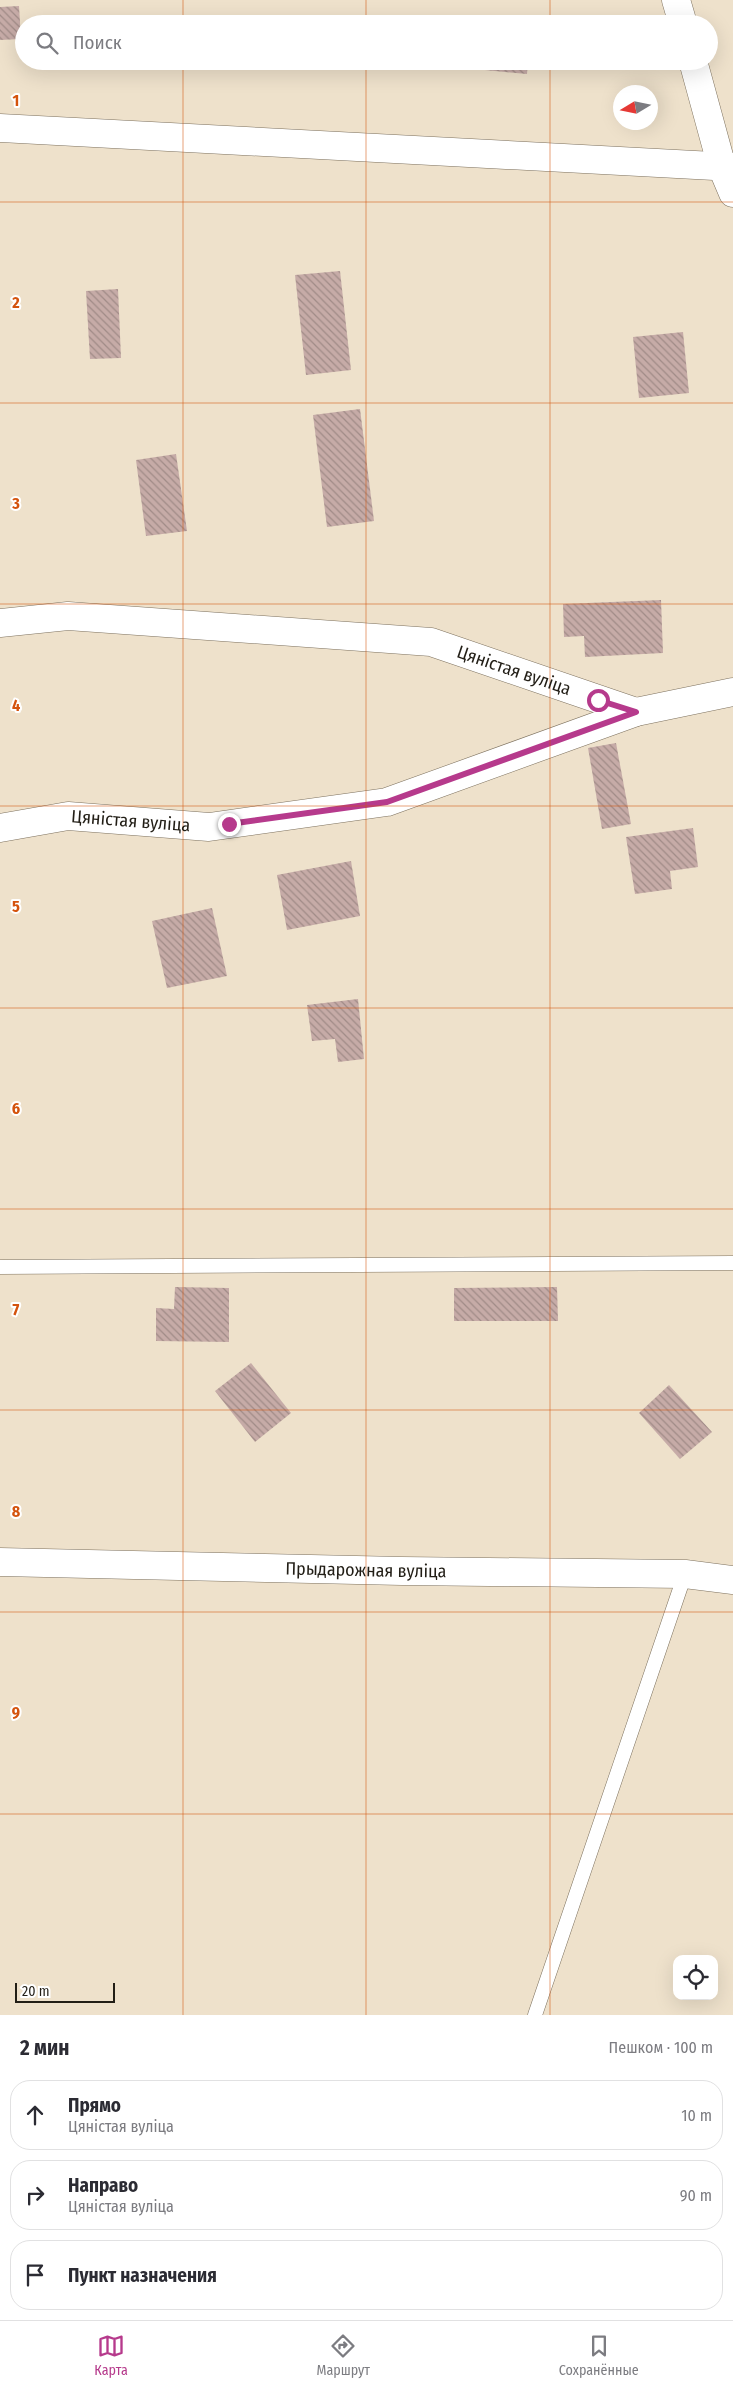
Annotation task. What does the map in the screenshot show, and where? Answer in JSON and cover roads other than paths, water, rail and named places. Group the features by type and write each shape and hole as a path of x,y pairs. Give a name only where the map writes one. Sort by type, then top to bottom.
{"street":[{"path":"676,0 680,15"},
{"path":"696,70 727,167 733,193"},
{"path":"0,128 727,167"},
{"name":"Цяністая вуліца","path":"0,623 68,616 431,642 636,712"},
{"name":"Цяністая вуліца","path":"0,828 68,816 209,827 387,802 636,712 733,692"},
{"name":"Прыдарожная вуліца","path":"0,1562 392,1571 685,1574 733,1580"}],"lane":[{"path":"0,1267 733,1263"},
{"path":"535,2015 685,1574"}]}
